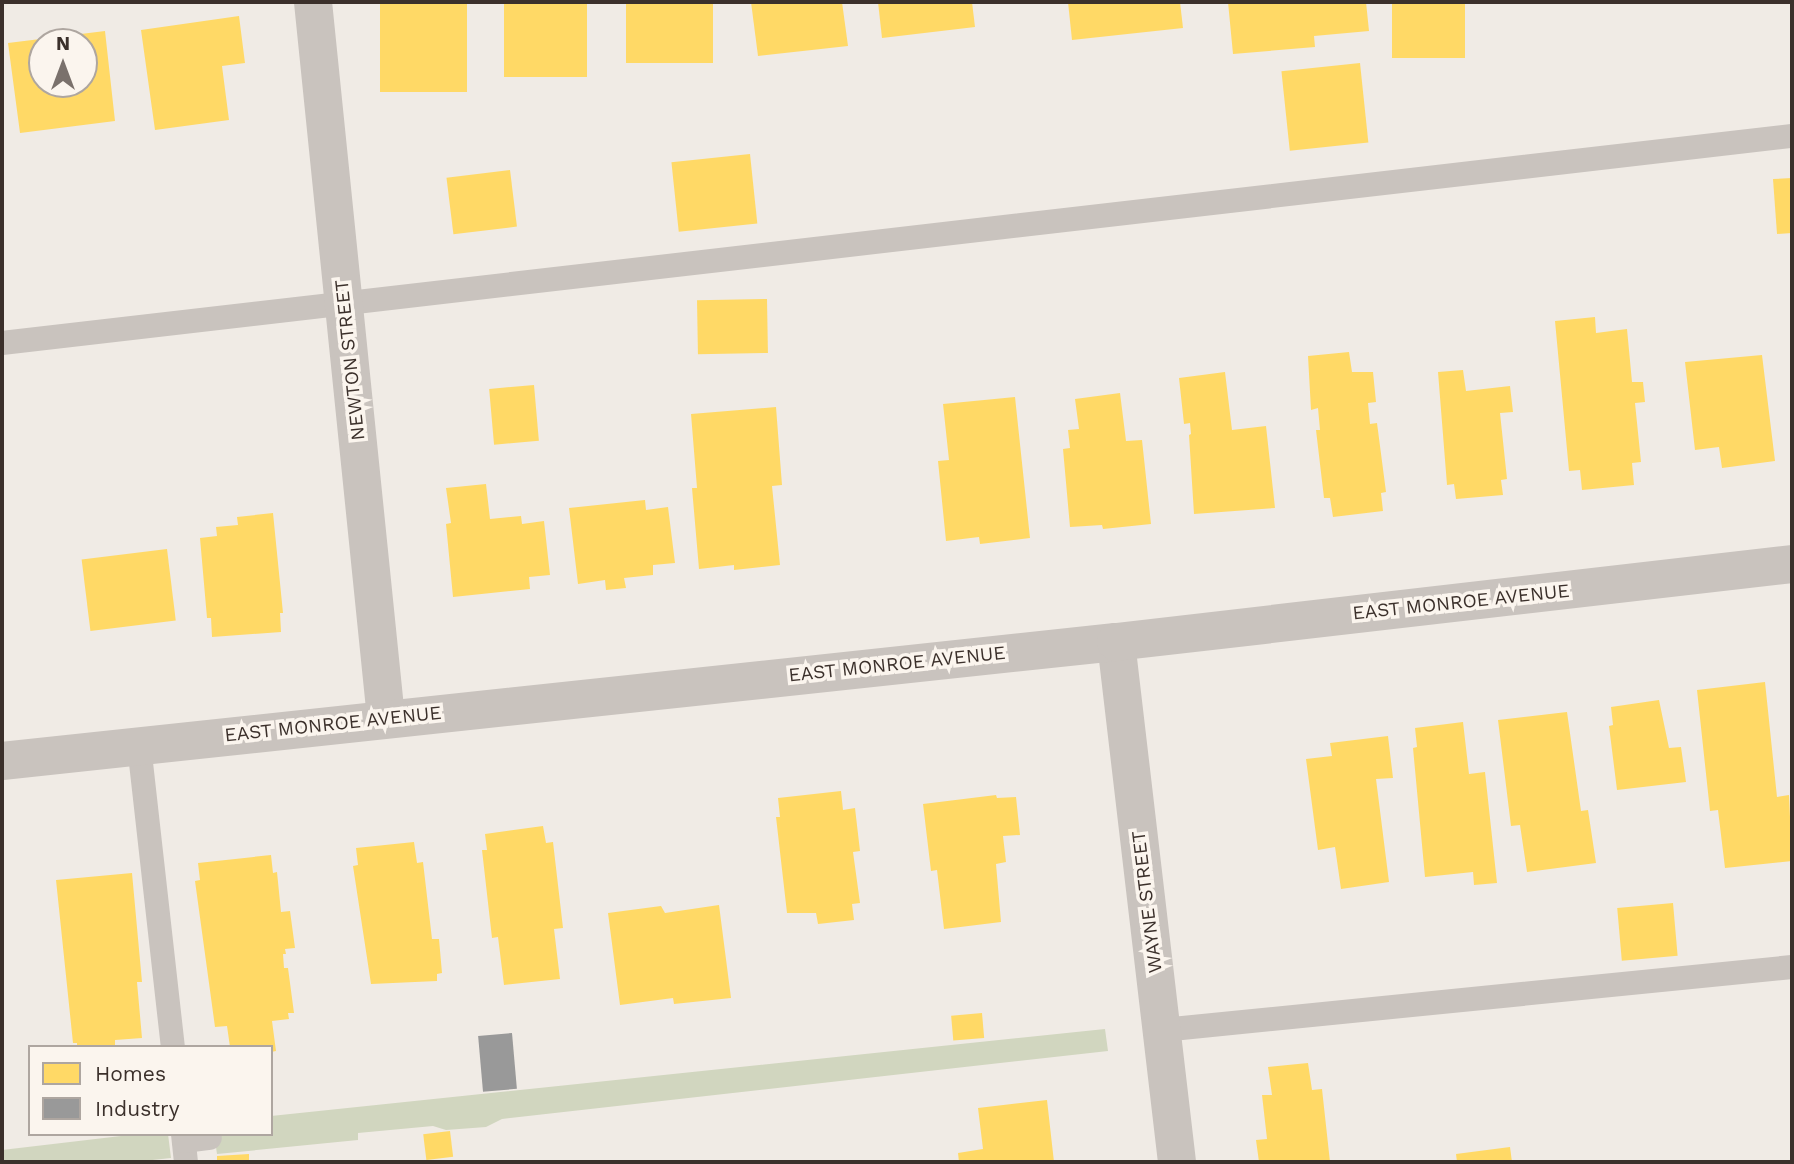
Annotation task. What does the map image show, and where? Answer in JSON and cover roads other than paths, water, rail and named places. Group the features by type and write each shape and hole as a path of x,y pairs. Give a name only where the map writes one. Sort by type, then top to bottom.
{"street":[{"name":"NEWTON STREET","path":"313,2 386,718"},
{"name":"EAST MONROE AVENUE","path":"2,761 1116,642 1792,564"},
{"name":"WAYNE STREET","path":"1116,642 1177,1162"}],"lane":[{"path":"2,343 1792,136"},
{"path":"139,745 173,1045"},
{"path":"1162,1030 1792,967"},
{"path":"185,1146 210,1138"}]}
